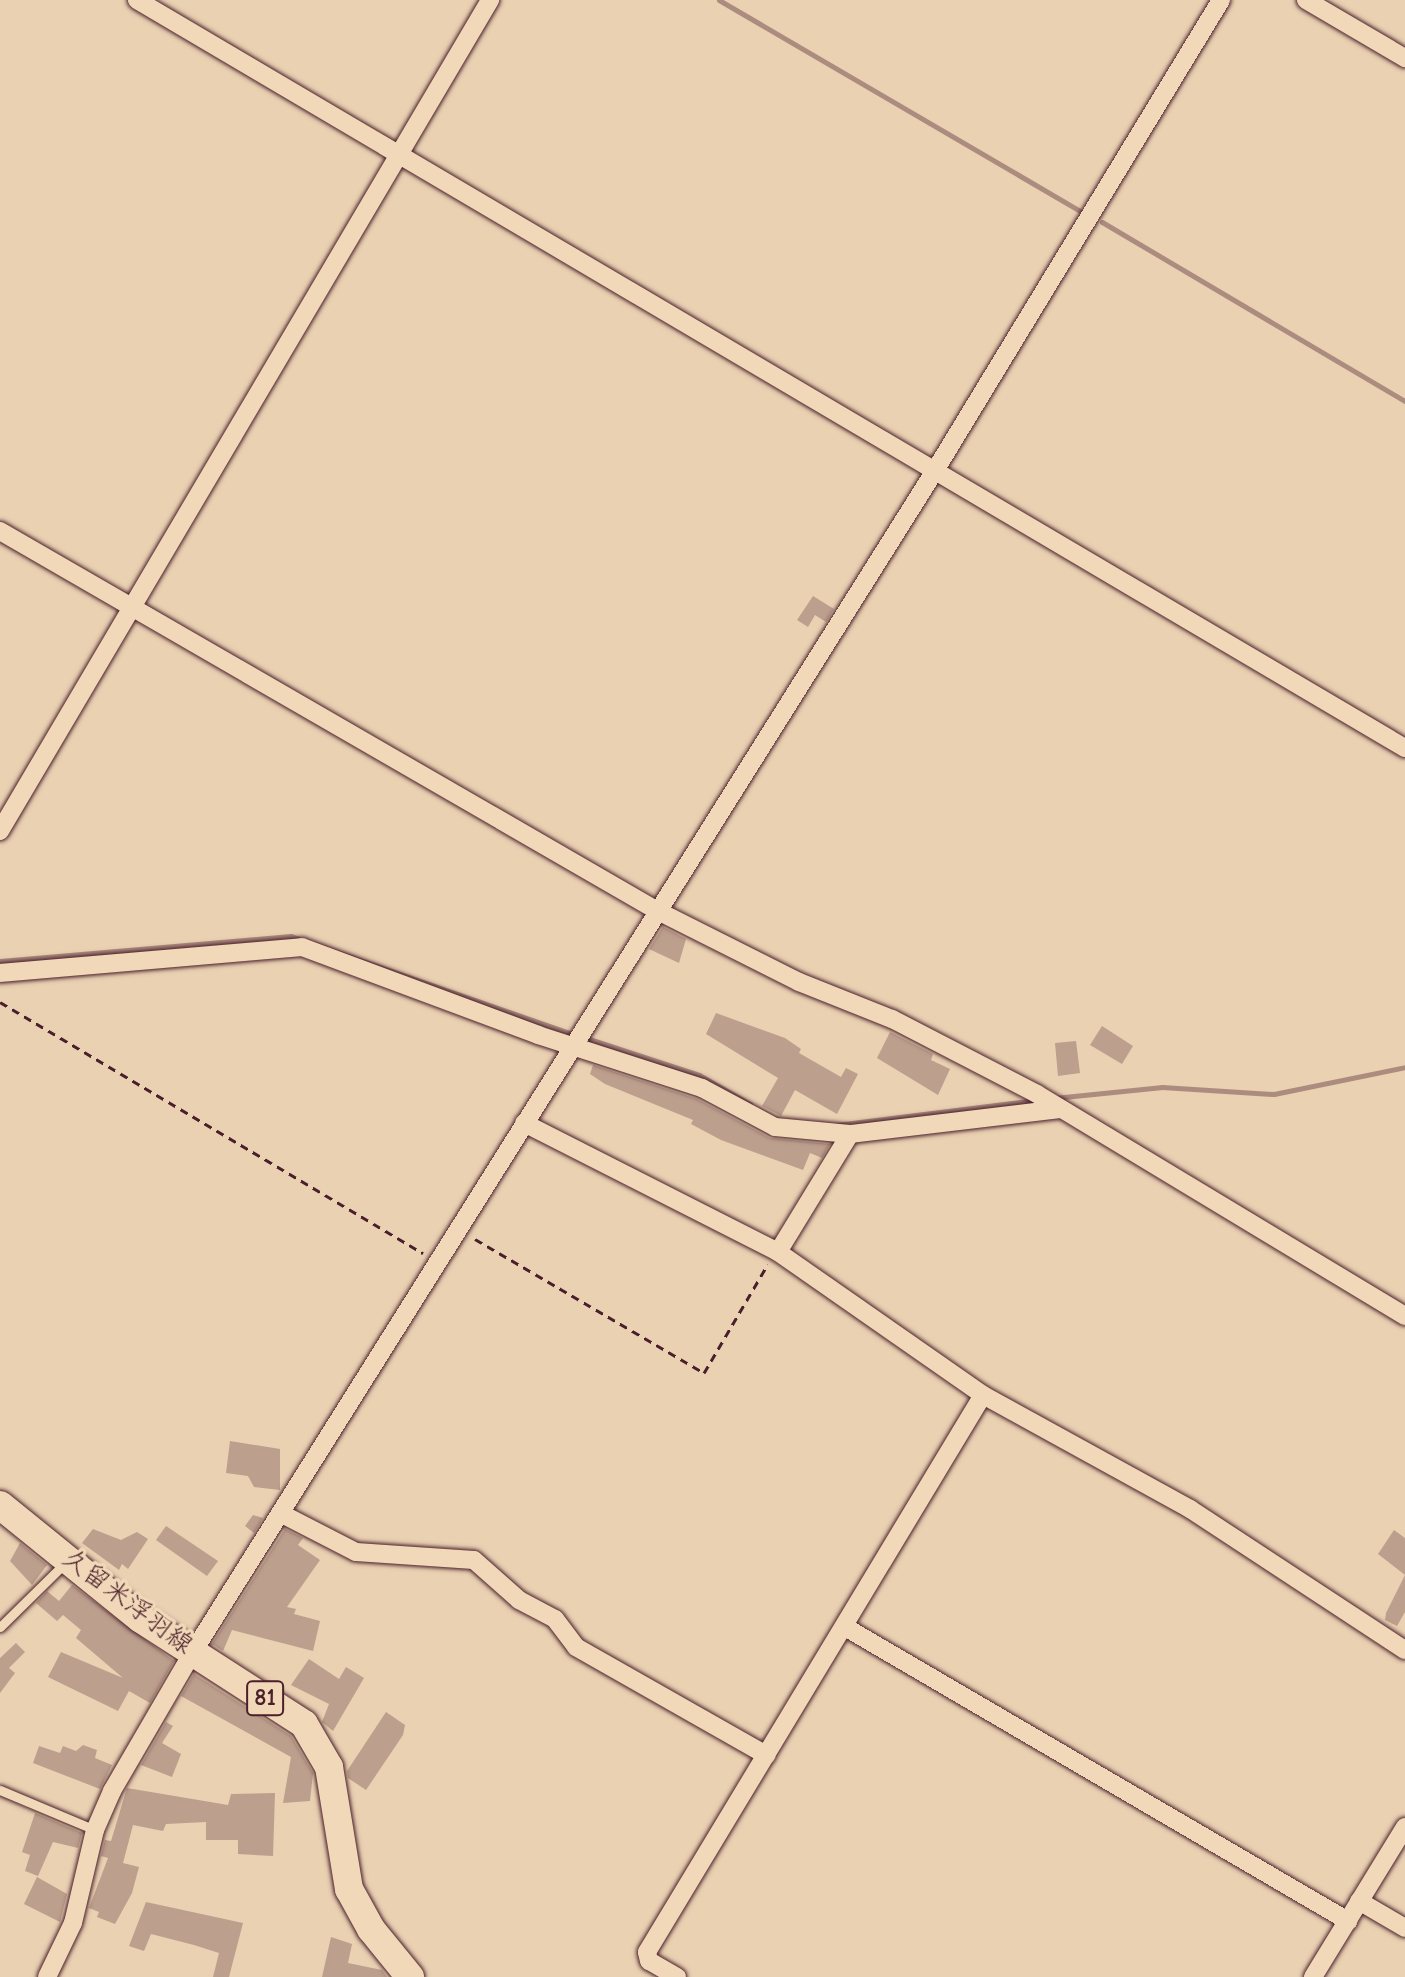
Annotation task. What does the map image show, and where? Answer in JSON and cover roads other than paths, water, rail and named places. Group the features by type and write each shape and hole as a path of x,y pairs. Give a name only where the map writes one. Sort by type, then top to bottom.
{"main road":[{"name":"久留米浮羽線","path":"0,1505 141,1619 304,1724 317,1739 329,1767 349,1889 371,1929 410,1977"}],"street":[{"path":"137,0 1405,748"},
{"path":"0,831 490,0"},
{"path":"47,1977 73,1923 95,1830 193,1652 282,1514 656,910 936,469 1221,0"},
{"path":"1306,0 1405,58"},
{"path":"0,531 656,910 810,987 892,1019 1050,1102 1405,1316"},
{"path":"0,973 302,947 577,1038 702,1088 775,1127 850,1134 1050,1102"},
{"path":"524,1123 778,1252 983,1395 1190,1509 1405,1650"},
{"path":"778,1252 850,1134"},
{"path":"677,1977 649,1961 647,1952 983,1395"},
{"path":"282,1514 356,1552 474,1560 519,1600 555,1619 576,1647 766,1755"},
{"path":"845,1627 1348,1921"},
{"path":"1313,1977 1405,1827"},
{"path":"1359,1901 1405,1928"}],"lane":[{"path":"0,1627 69,1559"},
{"path":"0,1790 95,1830"}],"waterway":[{"path":"719,0 1079,210"},
{"path":"1102,222 1405,401"},
{"path":"0,961 291,936 576,1035"},
{"path":"586,1038 699,1075 750,1104"},
{"path":"1054,1098 1162,1087 1274,1094 1405,1067"},
{"path":"836,1125 1036,1100"}]}
